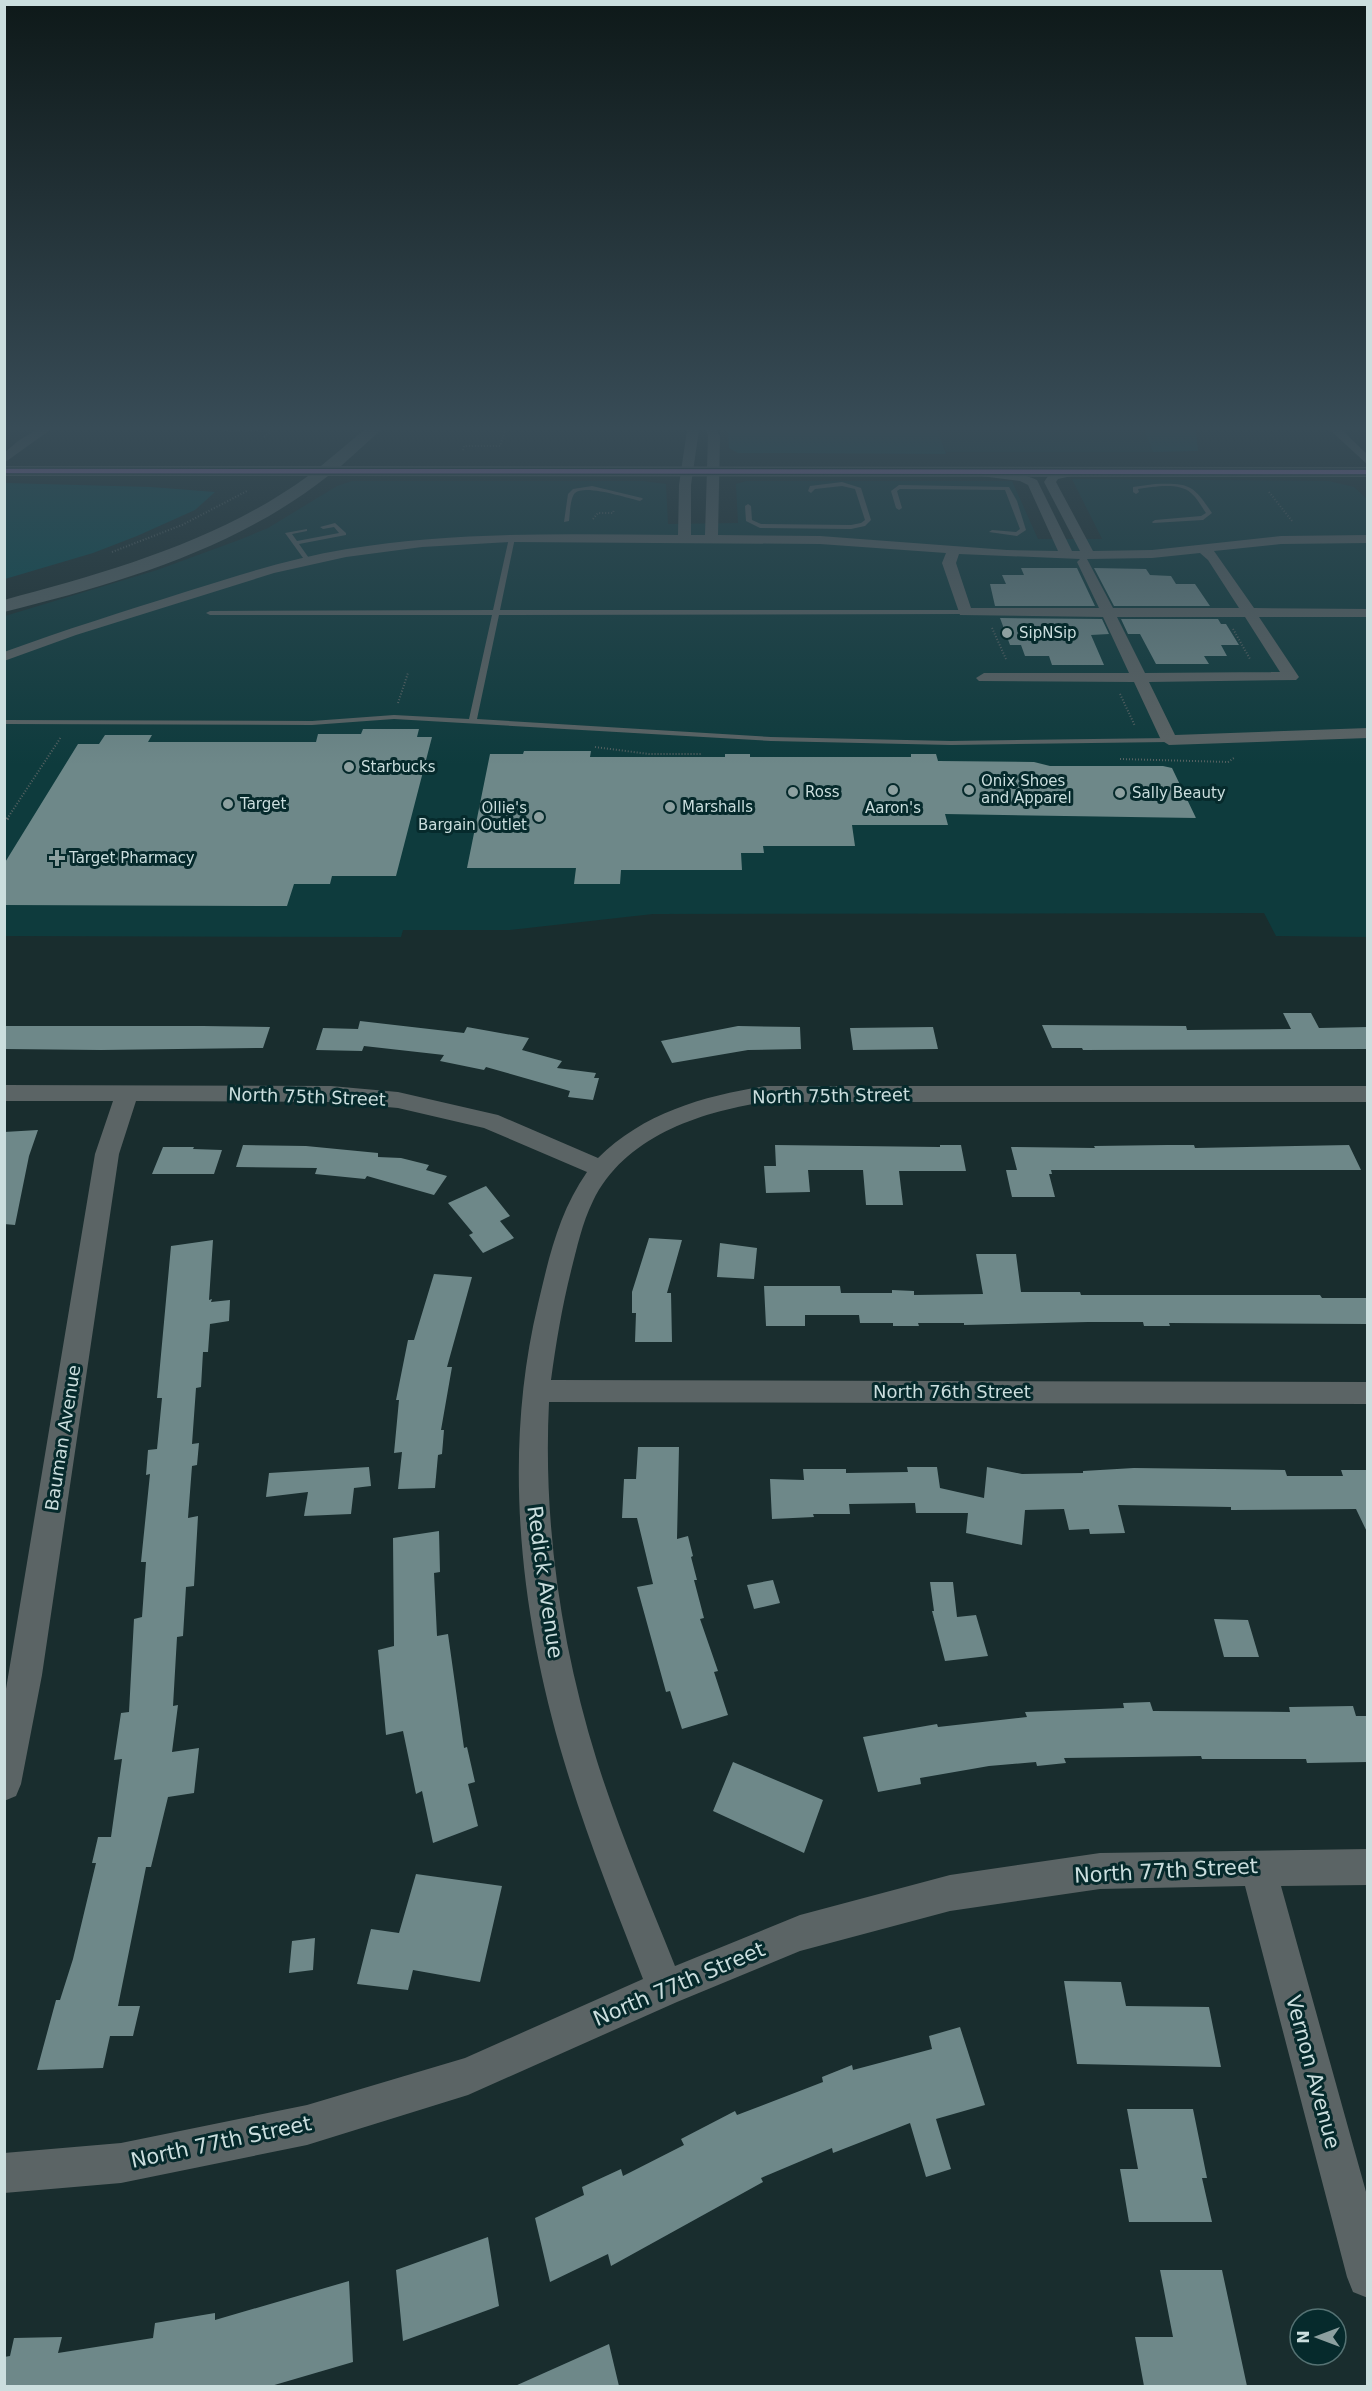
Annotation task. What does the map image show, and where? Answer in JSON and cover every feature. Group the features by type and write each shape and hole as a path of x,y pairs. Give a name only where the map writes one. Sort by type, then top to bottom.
{"main road":[{"path":"4,590 104,561 153,542"},
{"path":"4,606 111,576 203,542"}],"street":[{"path":"4,657 82,628 308,561 400,545 455,542"},
{"path":"865,542 1007,554 1067,555 1087,559 1266,542"},
{"path":"1061,542 1067,555"},
{"path":"1079,542 1108,614 1169,740 1368,733"},
{"path":"984,678 1291,677 1213,557 1203,548"},
{"path":"954,549 950,563 965,612 1368,613"},
{"name":"North 75th Street","path":"4,1093 331,1094 398,1100 490,1121 603,1170 623,1148 674,1116 735,1098 765,1094 1368,1094"},
{"name":"Bauman Avenue","path":"4,1784 27,1675 107,1154 127,1093"},
{"name":"Redick Avenue","path":"603,1170 585,1192 571,1226 547,1314 532,1426 532,1497 546,1618 572,1730 613,1853 665,1988"},
{"name":"North 76th Street","path":"536,1391 1368,1393"},
{"name":"North 77th Street","path":"4,2173 121,2163 307,2125 468,2076 665,1988 800,1933 950,1893 1101,1871 1258,1866 1368,1867"},
{"name":"Vernon Avenue","path":"1258,1866 1368,2277"}],"lane":[{"path":"304,542 296,543 308,561"},
{"path":"472,722 511,542"},
{"path":"210,613 965,612"},
{"path":"4,722 312,723 394,717 771,739 962,743 1169,740"}],"path":[{"path":"104,554 137,542"},
{"path":"991,624 1009,666"},
{"path":"1230,624 1253,665"},
{"path":"1113,678 1151,762"},
{"path":"4,824 64,733"}],"shaded area":[{"path":"5,542 123,542 93,553 5,579"},
{"path":"235,542 1367,542 1367,937 1276,936 1264,913 653,914 510,930 403,930 401,937 5,936 5,616 157,570"}],"building":[{"path":"1021,568 1077,568 1095,606 995,606 990,584 1006,584 1002,575 1024,575"},
{"path":"1094,568 1146,569 1150,575 1171,576 1176,584 1195,584 1210,606 1114,606"},
{"path":"1000,618 1102,619 1109,634 1091,635 1104,665 1052,665 1049,656 1025,656 1021,645 1010,645"},
{"path":"1121,619 1218,619 1221,624 1226,624 1239,645 1221,645 1227,656 1204,656 1209,664 1156,664 1140,634 1128,634"},
{"name":"Target","path":"363,729 419,729 417,737 432,737 396,876 332,876 330,884 294,884 287,906 4,905 4,864 78,744 99,744 105,735 152,735 148,742 316,742 318,734 361,734"},
{"path":"524,751 591,751 590,757 725,757 725,754 750,754 750,757 911,757 911,754 936,754 938,761 1034,762 1050,766 1163,766 1172,768 1196,818 945,814 948,825 852,825 855,846 763,846 764,853 741,853 742,870 621,870 620,884 574,884 576,868 467,868 490,754 523,754"},
{"path":"1283,1013 1311,1013 1319,1028 1368,1027 1368,1049 1083,1050 1082,1048 1052,1048 1042,1025 1186,1026 1187,1030 1291,1029"},
{"path":"360,1021 464,1033 467,1027 529,1038 522,1050 562,1061 557,1068 596,1073 594,1078 599,1078 593,1100 568,1097 570,1091 486,1067 484,1070 440,1061 444,1055 364,1046 362,1051 316,1050 323,1028 358,1029"},
{"path":"4,1026 270,1027 263,1048 101,1050 4,1049"},
{"path":"738,1026 800,1027 801,1049 748,1050 672,1063 661,1041"},
{"path":"933,1027 938,1049 853,1050 850,1028"},
{"path":"38,1130 29,1156 15,1225 4,1224 4,1132"},
{"path":"243,1145 306,1146 378,1153 378,1157 401,1158 429,1165 426,1170 447,1176 434,1195 367,1176 365,1179 315,1174 317,1168 236,1167"},
{"path":"775,1145 940,1147 940,1145 961,1145 966,1171 899,1171 903,1205 866,1205 863,1170 808,1170 810,1192 766,1193 764,1166 776,1166"},
{"path":"1194,1145 1195,1148 1349,1145 1361,1170 1051,1170 1052,1174 1049,1174 1055,1197 1012,1197 1006,1170 1017,1170 1011,1147 1095,1148 1094,1146"},
{"path":"163,1147 222,1150 214,1174 152,1174"},
{"path":"486,1186 510,1216 500,1221 514,1238 483,1253 469,1235 473,1233 448,1203"},
{"path":"649,1238 682,1240 667,1293 671,1293 672,1342 635,1342 636,1313 632,1313 632,1292"},
{"path":"213,1240 209,1300 212,1299 211,1302 230,1300 229,1321 210,1324 208,1352 203,1352 201,1387 196,1388 192,1444 199,1443 197,1465 192,1466 188,1518 198,1516 194,1586 186,1587 183,1636 177,1637 173,1706 178,1705 172,1752 199,1748 194,1793 168,1797 151,1867 146,1867 118,2006 140,2006 133,2036 110,2036 103,2068 37,2070 56,2000 60,2000 73,1959 96,1863 92,1863 98,1837 111,1837 122,1759 114,1760 121,1713 129,1712 134,1619 142,1617 146,1562 141,1562 150,1474 146,1475 148,1450 157,1449 162,1398 157,1398 171,1246"},
{"path":"720,1243 757,1248 754,1279 717,1277"},
{"path":"976,1254 1016,1254 1021,1292 1080,1292 1081,1295 1320,1295 1322,1298 1368,1298 1368,1324 1169,1323 1170,1326 1144,1326 1143,1322 1088,1322 964,1325 964,1323 918,1323 919,1326 893,1326 893,1323 860,1323 859,1315 805,1315 805,1326 766,1326 764,1286 840,1286 841,1293 892,1293 892,1290 914,1291 914,1295 983,1294"},
{"path":"434,1274 472,1277 447,1367 452,1367 441,1430 444,1430 442,1454 438,1455 435,1488 398,1489 402,1452 394,1453 399,1400 396,1400 408,1340 414,1340"},
{"path":"638,1447 679,1447 677,1539 688,1536 697,1580 694,1580 704,1618 700,1619 718,1671 714,1672 728,1715 682,1729 670,1691 666,1692 637,1587 653,1584 637,1518 622,1518 624,1479 636,1479"},
{"path":"369,1467 371,1486 354,1488 351,1514 304,1516 308,1492 266,1497 269,1473"},
{"path":"907,1467 937,1467 940,1488 984,1498 987,1467 1022,1474 1083,1473 1083,1471 1134,1468 1285,1470 1287,1476 1343,1476 1341,1470 1368,1470 1368,1534 1356,1509 1231,1510 1231,1507 1118,1505 1125,1533 1090,1534 1089,1529 1069,1530 1064,1509 1025,1510 1022,1545 966,1533 968,1513 916,1513 915,1503 849,1504 850,1514 813,1514 814,1517 772,1519 770,1479 804,1480 803,1469 846,1469 846,1473 908,1472"},
{"path":"439,1531 440,1572 434,1573 437,1636 448,1634 464,1748 467,1747 475,1782 468,1784 478,1826 433,1843 422,1791 416,1794 403,1731 386,1735 378,1650 394,1646 393,1538"},
{"path":"773,1580 780,1603 754,1609 747,1585"},
{"path":"930,1582 953,1582 957,1617 976,1615 988,1656 945,1661 932,1611 934,1611"},
{"path":"1214,1619 1248,1620 1259,1657 1224,1657"},
{"path":"1150,1702 1153,1711 1290,1712 1289,1707 1353,1706 1356,1716 1368,1716 1368,1762 1307,1763 1306,1759 1202,1759 1201,1756 1064,1758 1066,1763 1037,1766 1036,1762 989,1766 920,1778 921,1784 878,1792 863,1737 937,1724 938,1727 1027,1717 1025,1712 1124,1708 1123,1703"},
{"path":"733,1762 823,1800 804,1853 713,1811"},
{"path":"416,1874 502,1886 480,1982 413,1970 408,1990 357,1984 371,1929 399,1933"},
{"path":"315,1938 313,1970 289,1973 292,1941"},
{"path":"1064,1981 1121,1982 1126,2006 1209,2007 1221,2067 1077,2064"},
{"path":"960,2027 985,2105 936,2119 951,2169 926,2177 910,2123 833,2153 832,2148 761,2178 763,2182 611,2266 608,2254 550,2282 535,2218 584,2195 582,2187 621,2169 623,2176 684,2145 681,2139 735,2111 737,2115 823,2082 822,2077 852,2065 853,2070 932,2049 929,2036"},
{"path":"1127,2109 1193,2109 1207,2178 1202,2178 1212,2222 1129,2222 1120,2169 1138,2169"},
{"path":"488,2237 499,2306 403,2341 396,2270"},
{"path":"1160,2270 1222,2270 1247,2386 1144,2386 1135,2337 1173,2337"},
{"path":"349,2281 353,2362 271,2386 4,2386 4,2357 10,2356 14,2338 62,2337 58,2353 153,2338 155,2323 215,2313 215,2320"},
{"path":"609,2344 619,2386 515,2386"}],"place":[{"name":"SipNSip","path":"1007,633"},
{"name":"Starbucks","path":"349,767"},
{"name":"Aaron's","path":"893,790"},
{"name":"Onix Shoes and Apparel","path":"969,790"},
{"name":"Ross","path":"793,792"},
{"name":"Sally Beauty","path":"1120,793"},
{"name":"Target","path":"228,804"},
{"name":"Marshalls","path":"670,807"},
{"name":"Ollie's Bargain Outlet","path":"539,817"},
{"name":"Target Pharmacy","path":"57,858"}]}
